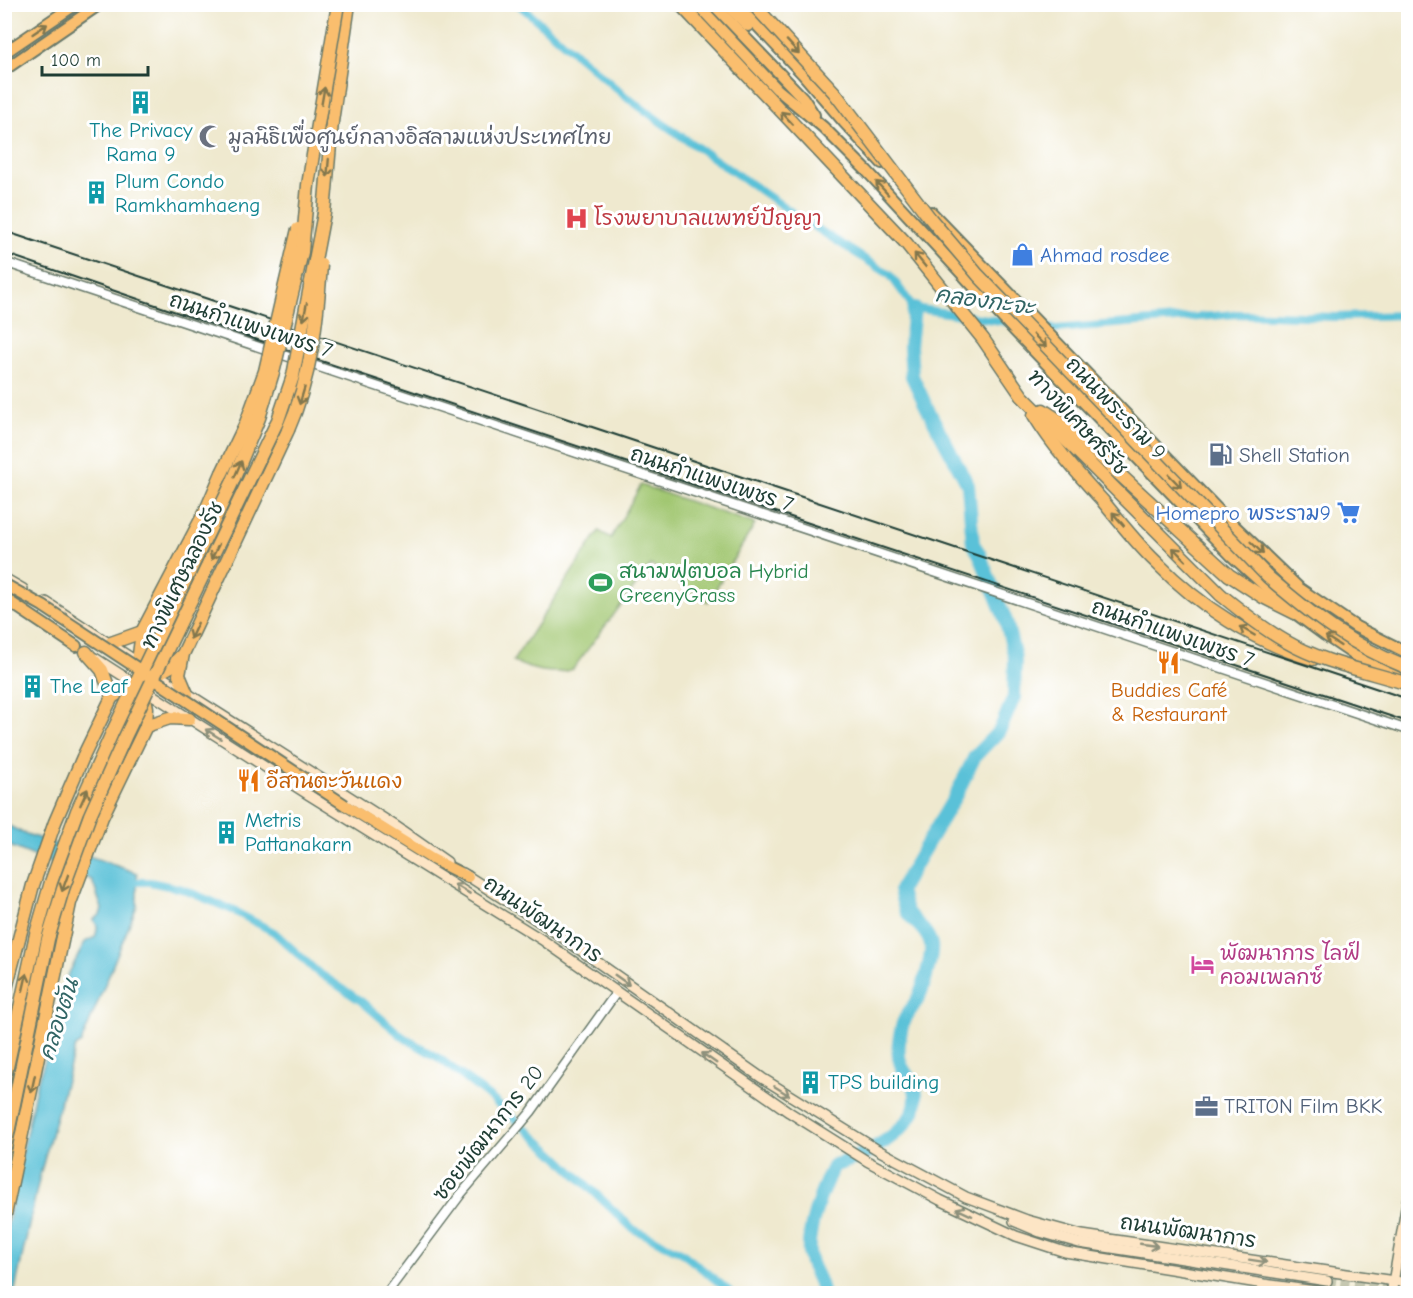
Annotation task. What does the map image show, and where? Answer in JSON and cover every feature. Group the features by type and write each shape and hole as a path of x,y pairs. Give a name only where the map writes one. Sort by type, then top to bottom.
{"highway":[{"name":"ทางพิเศษฉลองรัช","path":"4,1081 36,934 51,882 77,811 232,483 259,418 290,308 302,252 308,185 338,4"},
{"name":"ทางพิเศษฉลองรัช","path":"4,1152 48,939 63,889 90,815 125,737 278,420 293,376 324,213 332,122 349,4"},
{"name":"ทางพิเศษศรีรัช","path":"680,4 906,243 983,339 1022,396 1221,595 1248,617 1287,642 1331,661 1406,682"},
{"name":"ทางพิเศษศรีรัช","path":"753,4 834,92 929,217 978,275 1268,577 1312,615 1354,642 1408,668"},
{"path":"138,662 142,632 206,510 246,423 265,371 308,185"},
{"path":"187,694 179,675 183,654 288,430 306,382 317,320 324,213"},
{"path":"1022,396 1066,425 1229,575 1263,597 1295,612"},
{"path":"1022,396 1049,440 1155,562 1208,607 1250,633 1293,653 1406,682"},
{"path":"111,643 142,632"},
{"path":"4,996 33,885 55,822 112,697 102,670 81,649"},
{"path":"157,674 171,666 183,654"},
{"path":"4,1220 70,903 102,817 145,727 139,689 112,697"},
{"path":"106,709 145,727 170,718 189,719"}],"main road":[{"path":"4,53 76,4"},
{"path":"4,70 100,4"},
{"name":"ถนนพระราม 9","path":"697,4 777,89 823,127 867,171 1032,349 1231,555 1324,635 1356,656 1406,682"},
{"name":"ถนนพระราม 9","path":"713,4 794,74 844,122 1220,512 1300,589 1356,627 1408,653"},
{"name":"ถนนพระราม 9","path":"726,4 803,98 823,127"},
{"name":"ถนนพระราม 9","path":"737,4 803,74 844,122"},
{"path":"1111,431 1128,416"},
{"name":"ถนนพัฒนาการ","path":"4,578 111,643 394,825 468,877 549,928 762,1078 878,1150 1026,1227 1079,1243 1327,1282 1336,1293"},
{"name":"ถนนพัฒนาการ","path":"4,584 43,606 345,805 432,859 468,877"},
{"name":"ถนนพัฒนาการ","path":"4,598 139,689 507,917 760,1094 867,1161 989,1224 1038,1245 1073,1254 1327,1282 1393,1281 1408,1283"},
{"name":"ถนนพัฒนาการ","path":"4,605 81,649"},
{"path":"138,662 139,689"},
{"path":"139,689 157,674"},
{"path":"1390,1293 1407,1218 1408,1197"}],"street":[{"name":"ถนนกำแพงเพชร 7","path":"4,262 1408,730"},
{"name":"ซอยพัฒนาการ 20","path":"386,1293 461,1194 531,1112 616,993"}],"green space":[{"name":"สนามฟุตบอล Hybrid GreenyGrass","path":"641,485 755,524 708,602 651,565 573,669 558,672 543,671 513,661 599,531 611,538"}],"water":[{"path":"5,824 21,832 137,873 137,906 81,1043 75,1047 40,1175 14,1294 5,1293 5,1238 36,1086 58,1023 67,977 85,942 95,937 97,926 93,920 100,915 102,909 92,880 5,844"}],"waterway":[{"name":"คลองกะจะ","path":"518,4 625,96 662,123 796,215 890,275 914,308 1007,322"},
{"path":"822,1294 811,1263 810,1237 820,1198 834,1165 858,1157 885,1141 907,1122 914,1110 916,1094 914,1085 900,1062 899,1041 903,1022 924,984 931,945 924,931 906,910 900,890 957,793 975,756 1000,730 1014,697 1015,658 1006,621 979,553 973,544 968,485 912,376 910,346 914,308"},
{"name":"คลองกะจะ","path":"1042,327 1055,329 1236,314 1335,317 1408,315"},
{"path":"127,882 150,882 182,889 230,909 274,932 316,971 361,1001 403,1037 439,1058 492,1099 633,1229 681,1252 733,1294"}],"tunnel":[{"path":"1327,1281 1408,1292"}],"railway":[{"path":"4,231 1408,699"},
{"path":"4,253 252,338 1408,722"}],"place":[{"name":"The Privacy Rama 9","path":"141,102"},
{"name":"มูลนิธิเพื่อศูนย์กลางอิสลามแห่งประเทศไทย","path":"210,137"},
{"name":"Plum Condo Ramkhamhaeng","path":"97,193"},
{"name":"โรงพยาบาลแพทย์ปัญญา","path":"576,218"},
{"name":"Ahmad rosdee","path":"1022,255"},
{"name":"Shell Station","path":"1221,455"},
{"name":"Homepro พระราม9","path":"1349,513"},
{"name":"สนามฟุตบอล Hybrid GreenyGrass","path":"601,583"},
{"name":"Buddies Café & Restaurant","path":"1169,662"},
{"name":"The Leaf","path":"32,686"},
{"name":"อีสานตะวันแดง","path":"248,781"},
{"name":"Metris Pattanakarn","path":"227,832"},
{"name":"พัฒนาการ ไลฟ์ คอมเพลกซ์","path":"1202,965"},
{"name":"TPS building","path":"810,1082"},
{"name":"TRITON Film BKK","path":"1206,1106"}],"water label":[{"name":"คลองตัน","path":"58,1019"}]}
